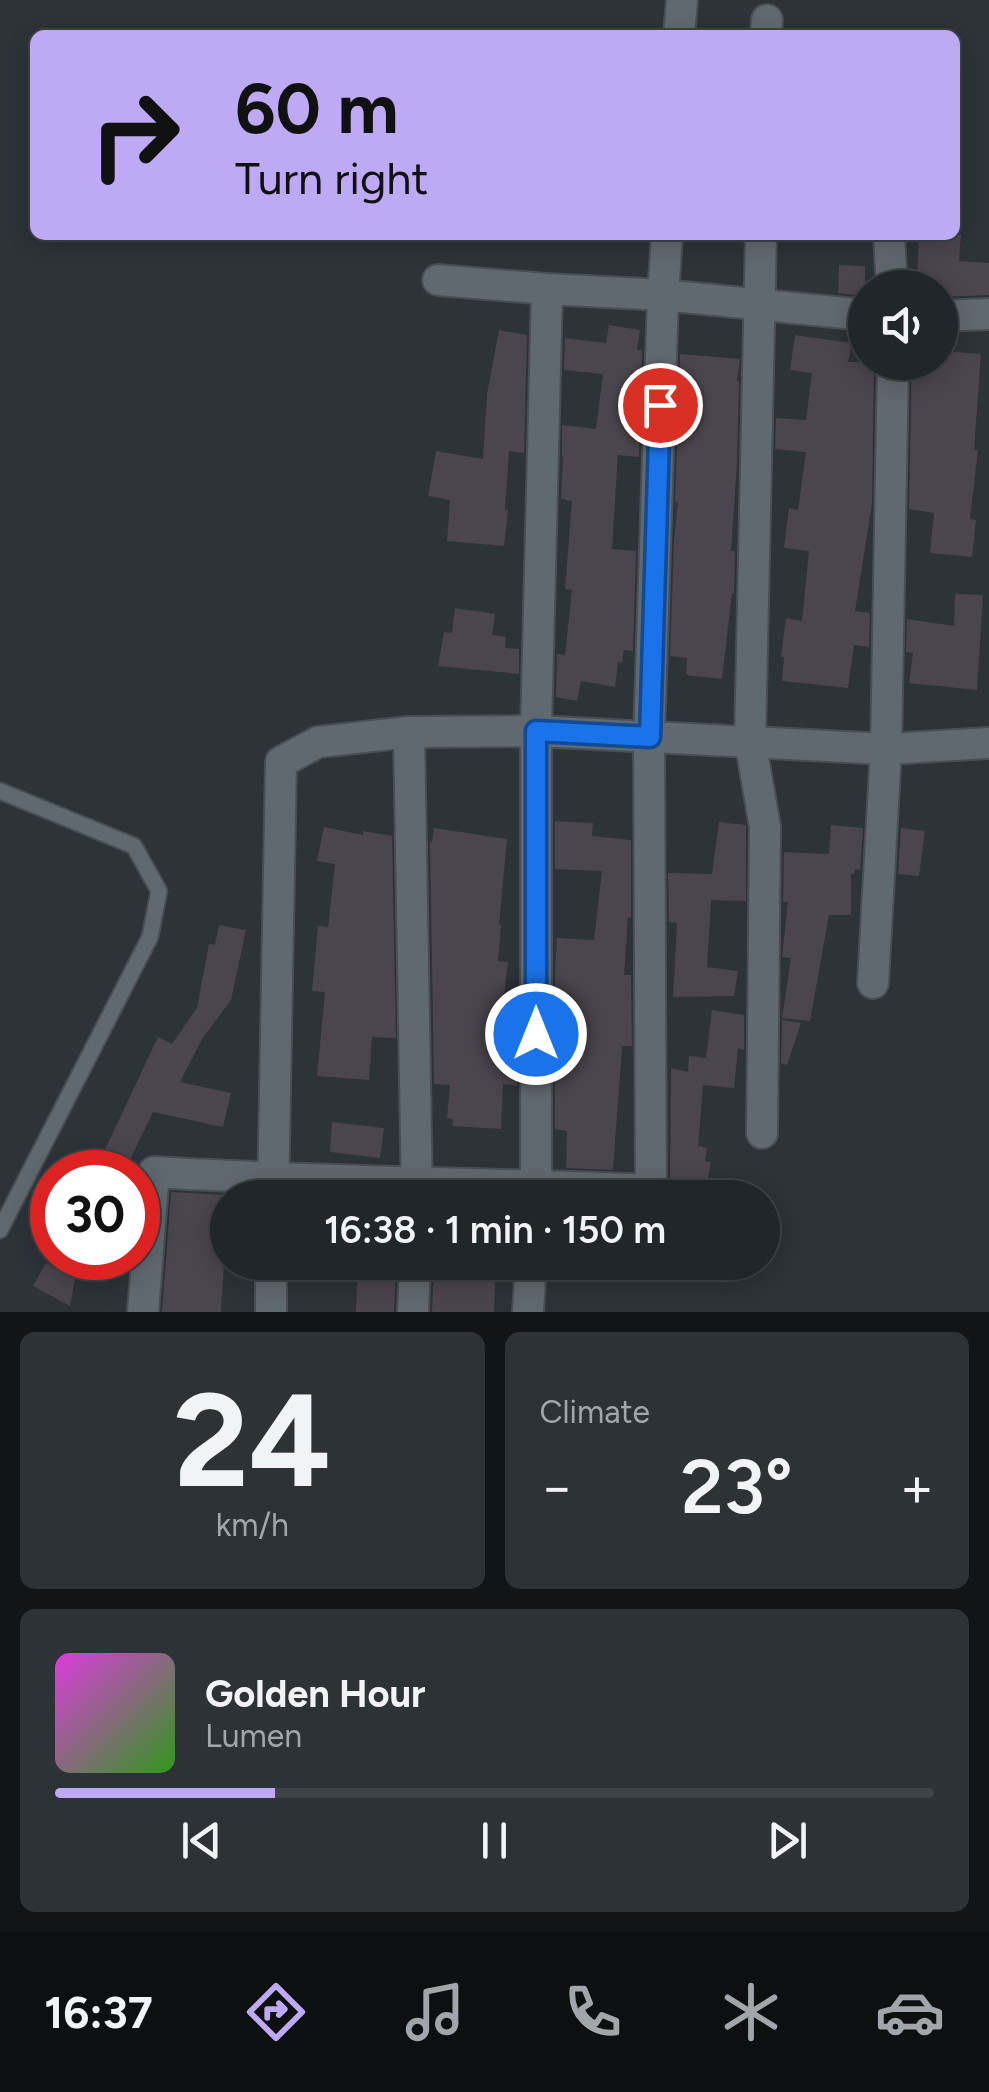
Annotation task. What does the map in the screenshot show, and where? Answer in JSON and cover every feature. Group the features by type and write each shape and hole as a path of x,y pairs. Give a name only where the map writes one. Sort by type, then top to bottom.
{"street":[{"path":"679,30 682,0"},
{"path":"651,1180 650,737 666,240"},
{"path":"761,240 750,740 764,827 762,1134"},
{"path":"889,240 891,270"},
{"path":"438,280 663,295 848,313"},
{"path":"536,1180 536,731 547,289"},
{"path":"958,315 989,314"},
{"path":"873,982 886,748 893,380"},
{"path":"273,1180 281,762 318,742 409,732 536,731 886,748 989,744"},
{"path":"409,732 418,1180"},
{"path":"143,1312 154,1172 214,1180"},
{"path":"270,1312 271,1280"},
{"path":"412,1312 414,1280"},
{"path":"528,1312 531,1280"}],"lane":[{"path":"0,791 134,846 160,891 150,937 0,1230"}],"building":[{"path":"961,235 959,261 989,263 989,295 958,296 958,270 918,270 919,240 960,240"},
{"path":"839,265 865,266 865,270 848,270 848,294 838,293"},
{"path":"609,325 640,330 637,350 642,350 639,457 618,455 612,549 636,551 633,651 624,650 622,663 618,662 615,687 581,681 577,701 556,697 557,654 565,655 572,590 565,589 572,501 561,499 562,425 596,429 603,374 564,370 565,338 606,343"},
{"path":"499,330 527,335 524,453 509,451 504,546 447,541 450,500 428,496 436,451 483,459 487,394"},
{"path":"795,335 848,342 848,380 874,380 872,504 855,611 870,613 869,647 854,645 848,688 782,681 786,618 802,621 809,551 784,548 789,508 798,510 806,452 775,449 776,418 806,420 812,373 790,370"},
{"path":"958,352 981,354 974,450 978,450 970,519 976,520 972,557 930,553 934,513 909,509 912,380 958,380"},
{"path":"680,354 740,359 731,551 735,551 734,593 722,679 686,675 687,658 670,656"},
{"path":"955,594 983,595 977,690 909,683 913,653 906,652 907,619 954,626"},
{"path":"455,608 495,614 492,635 506,637 505,648 519,649 519,674 438,666 444,632 452,633"},
{"path":"555,821 593,823 592,836 631,840 631,918 628,917 624,975 631,975 632,1046 622,1046 613,1170 566,1168 567,1131 555,1129 557,938 594,940 602,871 555,869"},
{"path":"719,822 746,825 746,901 711,900 707,967 738,971 734,996 673,997 677,923 669,922 668,873 712,874"},
{"path":"831,825 863,828 860,870 851,874 851,915 829,915 810,1021 782,1018 791,958 782,957 788,902 783,902 784,852 829,854"},
{"path":"324,827 392,836 396,1038 372,1037 369,1080 317,1076 325,992 312,991 318,926 328,927 335,864 317,861"},
{"path":"434,828 507,839 498,961 508,962 502,1012 517,1013 517,1086 503,1084 501,1129 452,1126 453,1119 447,1118 450,1085 434,1084 430,842"},
{"path":"901,828 925,831 919,876 898,874"},
{"path":"219,925 246,930 231,1000 202,1039 180,1082 231,1093 223,1127 153,1112 135,1150 105,1150 158,1037 172,1044 197,1008 209,944 215,945"},
{"path":"712,1010 744,1015 744,1050 738,1048 734,1088 703,1085 698,1146 707,1148 705,1161 711,1162 708,1180 670,1180 671,1068 688,1072 689,1056 706,1058"},
{"path":"782,1020 801,1023 787,1065 781,1063"},
{"path":"332,1122 384,1128 380,1158 330,1152"},
{"path":"171,1192 210,1194 210,1280 223,1280 221,1312 162,1312"},
{"path":"36,1280 75,1280 70,1306 33,1286"},
{"path":"357,1280 395,1280 394,1312 356,1312"},
{"path":"433,1280 495,1280 494,1312 432,1312"}],"route":[{"path":"536,1034 536,731 650,737 660,405"}]}
